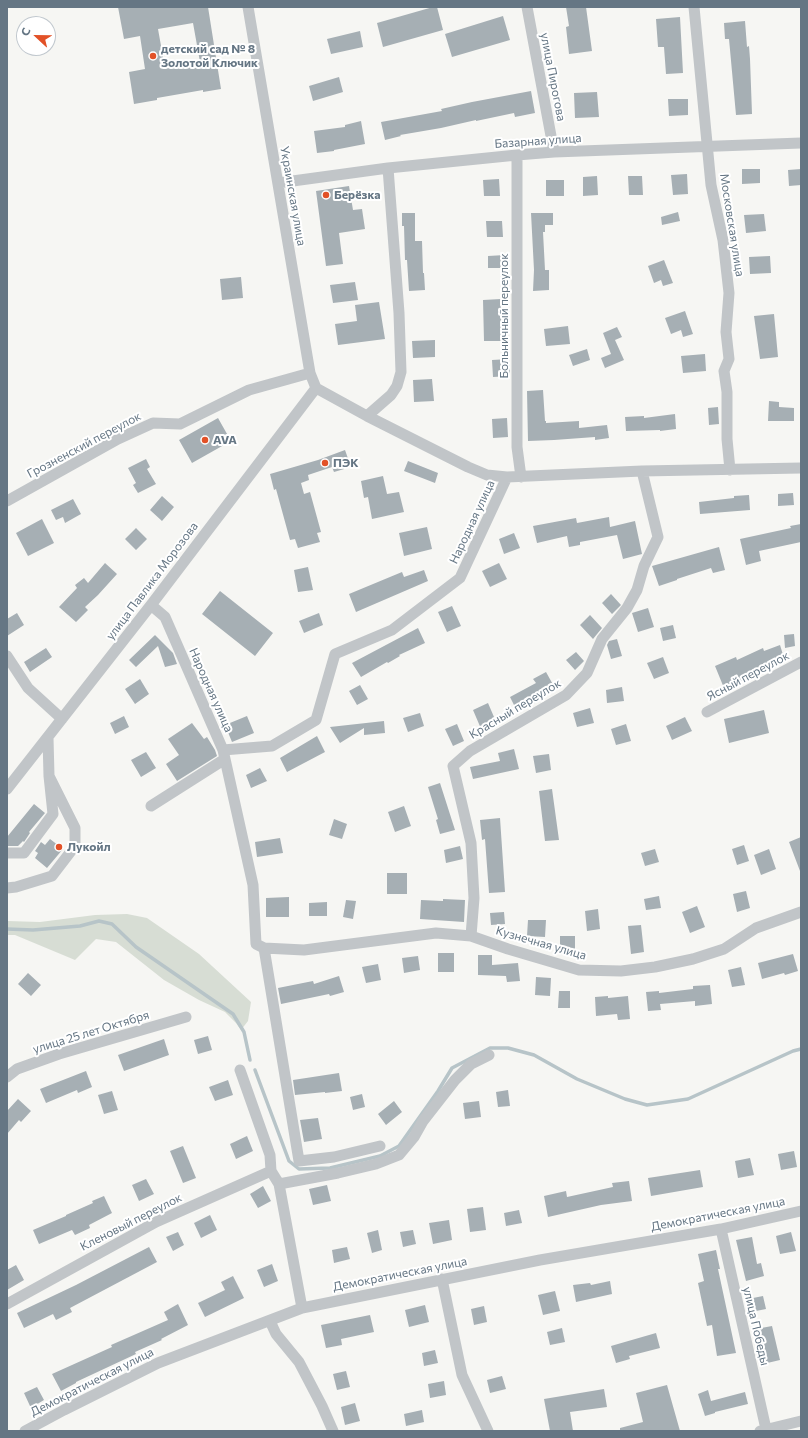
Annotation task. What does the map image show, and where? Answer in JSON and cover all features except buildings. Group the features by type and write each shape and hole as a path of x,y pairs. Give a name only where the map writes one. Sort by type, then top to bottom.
{"street":[{"name":"Украинская улица","path":"248,7 310,373 316,388"},
{"name":"улица Пирогова","path":"527,7 554,152"},
{"name":"Московская улица","path":"694,7 711,185 723,240 729,293 726,332 729,359 724,371 727,392 727,439 730,470"},
{"name":"Базарная улица","path":"278,183 388,168 554,152 801,143"},
{"name":"Больничный переулок","path":"517,155 517,447 521,477"},
{"path":"367,416 391,395 397,386 401,372 399,314 388,168"},
{"name":"Грозненский переулок","path":"7,501 118,439 153,423 180,424 249,390 310,373"},
{"name":"Народная улица","path":"316,388 367,416 486,475 521,477 642,471 801,468"},
{"name":"улица Павлика Морозова","path":"7,789 151,605 316,388"},
{"name":"Красный переулок","path":"471,936 474,898 471,843 452,766 470,751 566,695 587,673 602,639 627,608 637,590 644,566 658,537 642,471"},
{"name":"Народная улица","path":"151,605 165,617 224,754 272,746 316,720 334,654 392,630 460,578 507,477"},
{"path":"7,656 28,688 62,719"},
{"name":"Ясный переулок","path":"707,712 801,662"},
{"path":"7,852 24,853 53,814 49,776 48,738"},
{"path":"151,806 224,754 253,885 256,944 264,948 299,1161 334,1157 380,1146"},
{"path":"7,888 16,887 52,876 75,846 75,828 49,776"},
{"name":"Кузнечная улица","path":"264,948 304,950 436,933 471,936 508,949 579,970 621,971 655,967 693,959 724,949 756,928 801,912"},
{"name":"улица 25 лет Октября","path":"7,1077 17,1069 59,1054 186,1017"},
{"path":"279,1184 338,1174 369,1166 399,1155 414,1137 423,1121 455,1080 471,1064 489,1055"},
{"path":"240,1070 270,1155 271,1171 279,1184 302,1308"},
{"name":"Кленовый переулок","path":"7,1304 156,1222 271,1171"},
{"name":"Демократическая улица","path":"25,1431 158,1363 302,1308 540,1260 721,1229 801,1211"},
{"name":"улица Победы","path":"721,1229 763,1430 801,1421"},
{"path":"442,1279 462,1376 488,1431"},
{"path":"270,1321 276,1334 299,1362 333,1431"}],"shaded area":[{"path":"127,914 147,918 199,954 251,1002 248,1021 241,1030 225,1012 199,1000 164,980 116,942 96,939 75,960 15,935 7,935 7,921 40,922 95,915"}],"waterway":[{"path":"7,929 33,930 80,926 99,921 112,924 136,947 233,1014 244,1032 250,1060"},
{"path":"255,1070 289,1161 299,1169 330,1168 380,1156 399,1146 438,1091 452,1068 490,1048 508,1048 534,1055 577,1079 625,1099 647,1105 688,1099 793,1051 801,1049"}],"place":[{"name":"детский сад № 8 Золотой Ключик","path":"153,56"},
{"name":"Берёзка","path":"326,195"},
{"name":"AVA","path":"205,440"},
{"name":"ПЭК","path":"325,463"},
{"name":"Лукойл","path":"59,847"}]}
